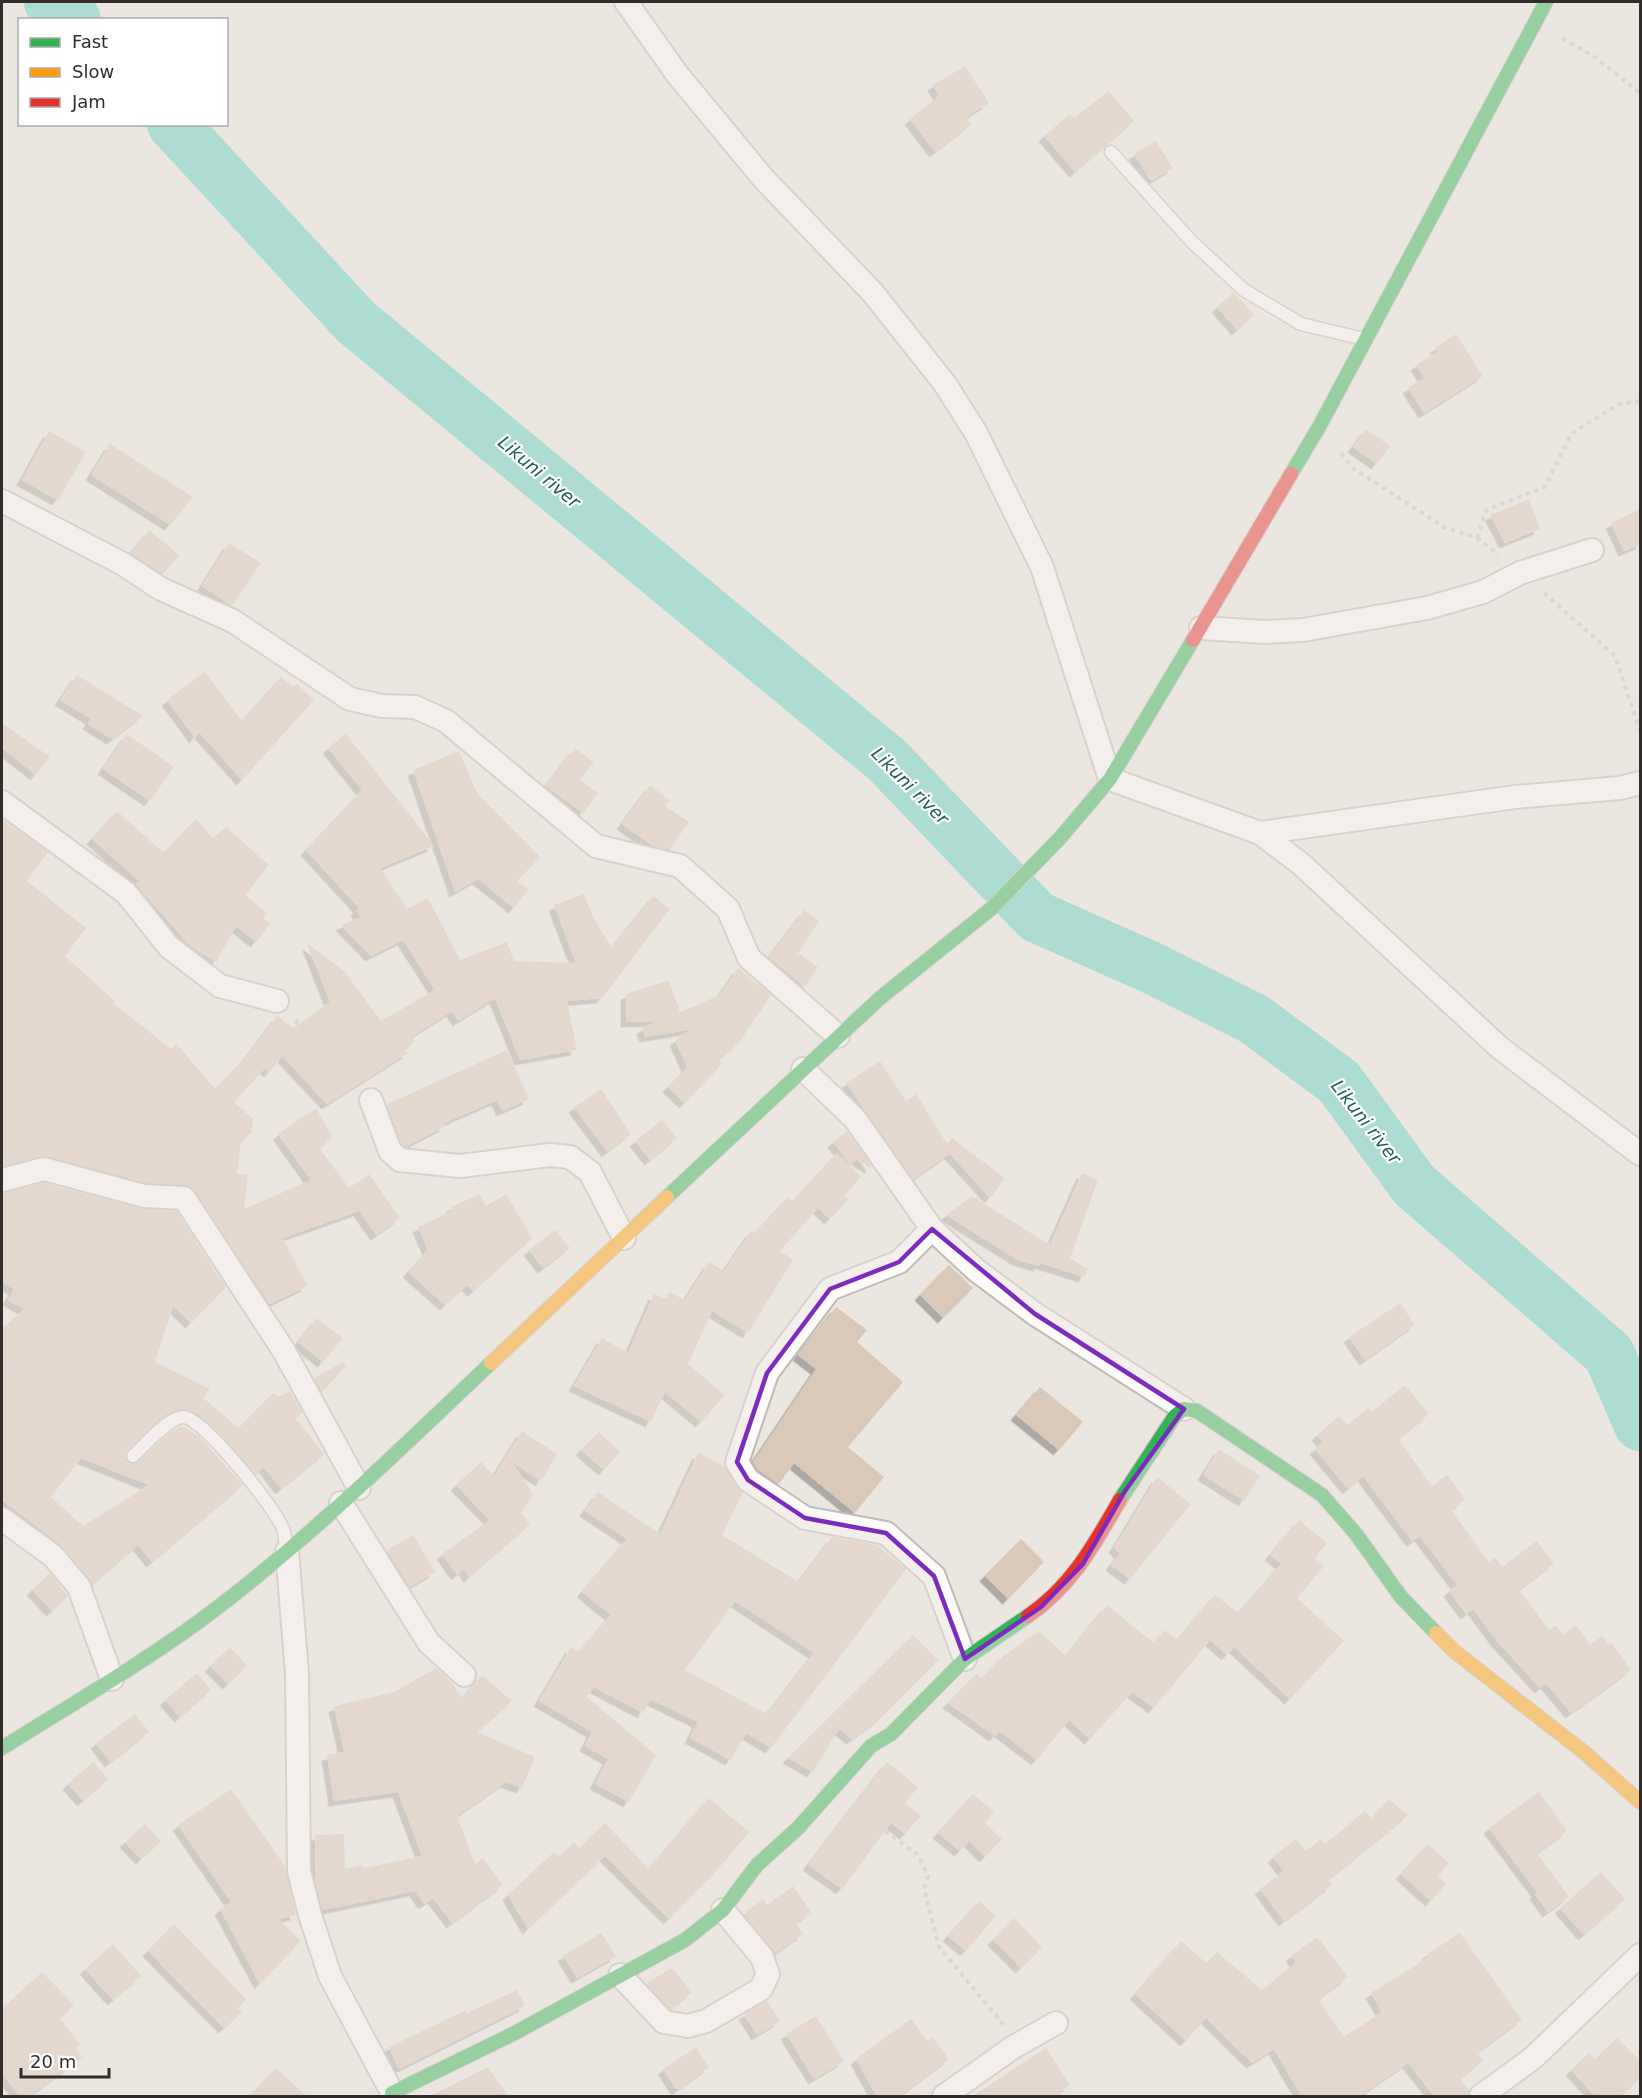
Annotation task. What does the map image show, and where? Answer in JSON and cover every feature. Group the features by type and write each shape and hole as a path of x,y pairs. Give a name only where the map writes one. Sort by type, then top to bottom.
{"street":[{"path":"626,2 677,74 763,178 873,292 945,384 976,433 1042,567 1110,779"},
{"path":"2,1748 201,1620 287,1551 359,1488 838,1036 880,998 992,908 1029,871 1110,779 1201,628 1319,427 1546,2"},
{"path":"6,511 123,564 161,589 232,621 350,699 382,706 415,707 446,721 596,846 680,866 728,909 749,958 838,1036"},
{"path":"1201,628 1265,632 1303,630 1427,608 1483,592 1520,573 1592,550"},
{"path":"1110,779 1260,833 1301,864 1500,1048 1641,1154"},
{"path":"1260,833 1515,797 1620,788 1641,783"},
{"path":"2,802 126,893 169,947 220,986 277,1001"},
{"path":"803,1069 855,1119 932,1229 976,1270 1035,1314 1184,1409 1197,1411 1322,1495 1356,1534 1401,1597 1455,1651 1585,1753 1641,1802"},
{"path":"371,1100 390,1151 400,1160 460,1166 550,1155 570,1157 590,1172 624,1238"},
{"path":"2,1180 44,1169 144,1196 184,1198 284,1351 359,1488"},
{"path":"932,1229 899,1262 830,1289 766,1373 737,1462 748,1480 805,1518 886,1533 934,1576 965,1659"},
{"path":"287,1551 297,1673 299,1872 330,1976 393,2095 513,2034 685,1940 723,1911 757,1865 798,1828 872,1746 891,1734 965,1659 1041,1607 1083,1564 1125,1491 1174,1416 1184,1409"},
{"path":"341,1503 429,1643 464,1675"},
{"path":"2,1519 53,1556 79,1587 112,1679"},
{"path":"620,1975 664,2022 688,2026 706,2021 761,1989 768,1974 762,1956 723,1911"},
{"path":"1481,2097 1533,2058 1641,1954"},
{"path":"944,2097 1012,2048 1056,2024"}],"lane":[{"path":"1111,152 1192,242 1244,290 1301,324 1365,340"},
{"path":"133,1456 171,1421 183,1417 192,1419 222,1446 268,1502 283,1529 287,1551"}],"path":[{"path":"1532,32 1565,39 1595,57 1641,93"},
{"path":"1477,538 1486,510 1545,487 1571,434 1619,405 1641,400"},
{"path":"277,1001 371,1100"},
{"path":"2,1362 87,1392 117,1317 123,1298 120,1276 136,1239 194,1211"},
{"path":"831,1792 917,1854 928,1875 924,1888 939,1947 1007,2029 1012,2048"}],"highlighted area":[{"path":"932,1229 1035,1314 1184,1409 1125,1491 1083,1564 1041,1607 965,1659 934,1576 886,1533 805,1518 748,1480 737,1462 767,1373 830,1289 899,1262"}],"building":[{"path":"965,66 989,103 966,117 971,124 935,152 910,119 939,96 933,85"},
{"path":"1109,91 1134,121 1075,172 1044,136 1070,114 1074,118"},
{"path":"1156,141 1173,168 1151,181 1134,154"},
{"path":"1234,292 1254,315 1237,330 1217,307"},
{"path":"1456,334 1483,376 1424,413 1408,388 1424,378 1416,365 1438,351 1435,348"},
{"path":"1366,429 1390,446 1377,464 1353,447"},
{"path":"49,431 86,452 58,500 22,480"},
{"path":"110,444 193,497 170,525 91,475"},
{"path":"1529,499 1540,529 1505,543 1490,515"},
{"path":"1641,509 1641,544 1624,551 1611,523"},
{"path":"149,530 179,555 163,574 131,553"},
{"path":"229,543 261,563 232,606 202,586"},
{"path":"205,672 242,721 281,677 293,687 297,684 314,700 242,780 199,732 195,738 167,700"},
{"path":"77,675 143,716 112,739 88,724 91,719 60,700"},
{"path":"2,723 50,757 36,775 2,748"},
{"path":"127,734 174,767 150,801 103,769"},
{"path":"346,734 434,846 380,868 407,909 428,898 460,960 507,942 514,961 576,963 554,905 584,894 593,917 612,948 653,896 670,909 602,998 567,1001 577,1050 520,1060 495,998 458,1021 452,1011 411,1037 415,1041 405,1049 408,1053 327,1104 282,1056 270,1072 265,1068 234,1102 253,1119 252,1132 241,1142 237,1174 248,1175 244,1209 311,1180 278,1134 316,1108 332,1137 320,1149 349,1188 369,1174 400,1218 376,1235 359,1211 283,1238 307,1286 270,1304 190,1186 146,1183 47,1156 2,1166 2,819 48,852 27,881 86,928 65,956 116,1002 114,1004 171,1049 177,1044 215,1089 248,1055 277,1016 293,1028 330,1002 307,943 345,972 381,1021 435,990 403,940 371,956 341,925 361,917 356,911 359,908 306,850 362,790 328,748"},
{"path":"575,748 594,762 580,780 598,793 583,813 546,786"},
{"path":"459,751 477,793 540,857 517,881 528,890 514,908 478,879 455,892 413,770"},
{"path":"650,785 669,800 665,806 689,822 669,850 653,846 622,824"},
{"path":"117,811 164,853 196,819 213,838 226,827 269,865 245,895 267,913 263,918 270,924 256,942 236,926 216,962 190,946 136,884 139,881 92,839"},
{"path":"804,910 819,921 798,953 818,967 805,987 769,957"},
{"path":"738,968 771,995 740,1041 719,1060 722,1064 685,1103 668,1087 687,1067 675,1040 693,1029 645,1037 642,1028 659,1021 626,1022 626,994 669,980 680,1012 720,995"},
{"path":"507,1050 529,1099 502,1111 497,1100 444,1123 445,1126 405,1147 401,1143 387,1104"},
{"path":"880,1061 906,1101 916,1094 947,1144 952,1138 1005,1178 990,1198 950,1154 913,1179 846,1083"},
{"path":"601,1089 631,1134 607,1152 574,1107"},
{"path":"662,1120 677,1138 650,1160 635,1141"},
{"path":"847,1131 872,1166 870,1168 856,1159 851,1166 833,1142"},
{"path":"837,1153 861,1177 844,1196 849,1199 830,1219 818,1208 780,1251 793,1260 748,1333 712,1311 688,1364 725,1395 701,1422 665,1392 651,1422 574,1386 602,1338 628,1353 654,1294 666,1299 669,1292 685,1300 709,1262 724,1271 751,1231 754,1234 788,1197 793,1201"},
{"path":"1082,1173 1098,1180 1070,1258 1088,1269 1084,1277 1040,1263 1039,1266 1018,1260 946,1215 972,1196 1050,1245"},
{"path":"44,1183 141,1209 176,1211 226,1287 191,1323 173,1306 155,1362 210,1389 203,1398 239,1428 273,1393 279,1397 290,1391 302,1412 296,1419 324,1454 281,1489 264,1467 256,1475 227,1441 198,1414 182,1409 167,1414 127,1450 125,1457 128,1462 138,1462 169,1433 182,1426 200,1437 243,1485 152,1562 138,1545 92,1585 61,1545 2,1500 2,1329 24,1309 8,1300 14,1289 2,1282 2,1193","holes":["81,1458 149,1485 83,1526 51,1497"]},
{"path":"480,1194 486,1206 506,1194 532,1238 473,1291 467,1285 445,1305 408,1272 428,1250 418,1227 453,1211 451,1207"},
{"path":"555,1230 570,1248 543,1268 529,1250"},
{"path":"949,1265 973,1288 943,1318 920,1295"},
{"path":"1400,1303 1415,1325 1365,1360 1349,1337"},
{"path":"836,1307 867,1330 857,1342 903,1382 848,1447 884,1477 855,1513 794,1463 779,1484 758,1470 753,1462 816,1369 798,1355"},
{"path":"317,1318 343,1338 323,1362 298,1342"},
{"path":"343,1362 346,1366 322,1392 314,1378"},
{"path":"1405,1385 1429,1414 1398,1439 1432,1486 1447,1475 1465,1499 1451,1510 1489,1562 1495,1557 1502,1567 1537,1541 1554,1563 1519,1590 1549,1630 1555,1625 1563,1634 1576,1625 1590,1645 1602,1636 1608,1645 1611,1642 1631,1670 1571,1713 1546,1683 1540,1688 1497,1641 1473,1609 1466,1614 1449,1591 1457,1585 1420,1536 1412,1541 1363,1476 1348,1489 1315,1449 1323,1442 1317,1435 1339,1416 1347,1425 1368,1408 1372,1412"},
{"path":"1040,1387 1083,1422 1059,1450 1016,1415"},
{"path":"522,1431 557,1454 541,1481 512,1462 533,1494 521,1513 530,1524 469,1577 464,1569 457,1575 442,1554 490,1520 456,1485 481,1462 494,1476"},
{"path":"599,1432 620,1452 604,1470 581,1450"},
{"path":"1219,1449 1260,1476 1244,1501 1203,1475"},
{"path":"698,1453 724,1466 743,1493 722,1535 799,1582 832,1537 877,1545 906,1569 771,1748 746,1733 731,1760 690,1738 698,1722 650,1699 643,1713 594,1687 587,1697 656,1755 629,1802 595,1784 608,1759 585,1746 592,1732 539,1701 571,1647 579,1652 611,1615 582,1592 627,1539 585,1511 598,1492 660,1534","holes":["735,1601 814,1653 767,1714 685,1670"]},
{"path":"1157,1477 1191,1504 1130,1579 1111,1565 1120,1553 1114,1548"},
{"path":"1299,1520 1327,1543 1315,1558 1324,1566 1297,1598 1344,1641 1290,1699 1234,1647 1227,1655 1210,1640 1154,1708 1132,1692 1090,1739 1069,1720 1037,1760 999,1731 995,1736 948,1703 976,1674 982,1678 1003,1656 1039,1631 1066,1656 1107,1605 1154,1643 1165,1630 1177,1640 1215,1595 1238,1613 1281,1564 1270,1555"},
{"path":"413,1535 435,1572 410,1587 387,1550"},
{"path":"1021,1539 1044,1562 1008,1599 985,1576"},
{"path":"50,1573 68,1596 52,1611 32,1590"},
{"path":"913,1635 938,1660 879,1719 852,1739 839,1729 813,1772 788,1758"},
{"path":"230,1647 247,1666 228,1684 210,1666"},
{"path":"436,1668 452,1683 462,1698 482,1675 512,1701 477,1732 535,1757 522,1788 506,1782 457,1816 475,1864 483,1858 503,1885 452,1923 433,1898 424,1904 415,1891 323,1910 316,1885 315,1835 344,1834 345,1869 362,1865 363,1868 422,1856 398,1792 334,1801 327,1755 344,1752 334,1706 395,1692"},
{"path":"197,1673 211,1690 180,1717 165,1700"},
{"path":"135,1714 149,1732 110,1762 96,1743"},
{"path":"93,1762 108,1779 83,1801 68,1784"},
{"path":"887,1762 918,1787 905,1803 921,1816 905,1834 891,1823 842,1889 808,1865"},
{"path":"231,1789 285,1866 296,1915 278,1919 301,1941 260,1984 220,1909 231,1902 178,1825"},
{"path":"1539,1792 1567,1831 1537,1853 1569,1897 1548,1912 1535,1894 1537,1892 1489,1828"},
{"path":"973,1794 994,1812 985,1823 1002,1839 985,1857 969,1841 960,1851 938,1833"},
{"path":"709,1798 749,1832 718,1869 669,1919 605,1856 528,1929 508,1895 554,1852 559,1857 574,1842 579,1848 605,1823 649,1869"},
{"path":"1389,1799 1408,1815 1328,1880 1332,1885 1284,1921 1260,1889 1284,1871 1273,1857 1296,1839 1306,1851 1321,1839 1325,1844 1365,1811 1372,1819"},
{"path":"145,1824 161,1841 141,1859 125,1842"},
{"path":"1428,1844 1449,1863 1438,1876 1446,1884 1431,1901 1401,1874"},
{"path":"1601,1872 1625,1899 1584,1935 1560,1908"},
{"path":"793,1886 811,1912 796,1923 803,1934 775,1954 744,1914 763,1899 767,1905"},
{"path":"979,1901 996,1916 966,1951 948,1936"},
{"path":"1014,1918 1042,1947 1021,1968 993,1940"},
{"path":"174,1924 246,1999 238,2008 242,2012 224,2028 148,1951"},
{"path":"601,1933 616,1956 577,1978 563,1956"},
{"path":"1460,1933 1522,2020 1477,2052 1483,2060 1460,2079 1469,2090 1468,2097 1435,2097 1408,2063 1358,2097 1302,2097 1274,2049 1252,2063 1206,2018 1186,2041 1135,1994 1181,1941 1206,1963 1217,1952 1262,1990 1296,1962 1291,1956 1317,1937 1348,1977 1318,1999 1344,2037 1382,2012 1371,1993 1429,1957 1427,1954"},
{"path":"113,1944 141,1976 113,2000 85,1969"},
{"path":"672,1968 692,1992 671,2010 646,1983"},
{"path":"42,1972 74,2005 60,2018 80,2045 76,2048 82,2057 29,2097 20,2097 2,2073 2,2009"},
{"path":"517,1990 525,2006 399,2069 389,2047 466,2010 467,2013"},
{"path":"767,2001 780,2021 757,2035 744,2014"},
{"path":"816,2016 844,2061 814,2079 786,2034"},
{"path":"911,2019 927,2041 932,2037 949,2059 898,2097 877,2097 856,2059"},
{"path":"1617,2038 1641,2062 1641,2077 1619,2097 1596,2097 1571,2070 1589,2053 1595,2059"},
{"path":"696,2047 709,2067 677,2090 663,2069"},
{"path":"1046,2048 1070,2085 1054,2097 971,2097"},
{"path":"488,2067 509,2097 428,2097"},
{"path":"276,2068 308,2097 249,2097"}],"waterway":[{"name":"Likuni river","path":"50,2 72,18"},
{"name":"Likuni river","path":"175,126 356,322 887,760 1037,917 1152,968 1254,1019 1339,1082 1414,1185 1609,1354 1640,1425"}],"traffic: fast":[{"path":"1291,474 1319,427 1546,2"},
{"path":"667,1197 880,998 992,908 1060,838 1110,779 1193,640"},
{"path":"2,1748 153,1654 240,1590 350,1496 491,1363"},
{"path":"1120,1500 1175,1416 1184,1409 1197,1411 1322,1495 1356,1534 1401,1597 1436,1633"},
{"path":"392,2093 513,2034 685,1940 723,1910 757,1865 798,1828 871,1746 891,1734 965,1659 1028,1616"}],"traffic: slow":[{"path":"491,1363 667,1197"},
{"path":"1436,1633 1454,1651 1585,1753 1640,1802"}],"traffic: jam":[{"path":"1193,640 1291,474"},
{"path":"1028,1616 1044,1604 1070,1578 1091,1549 1120,1500"}]}
